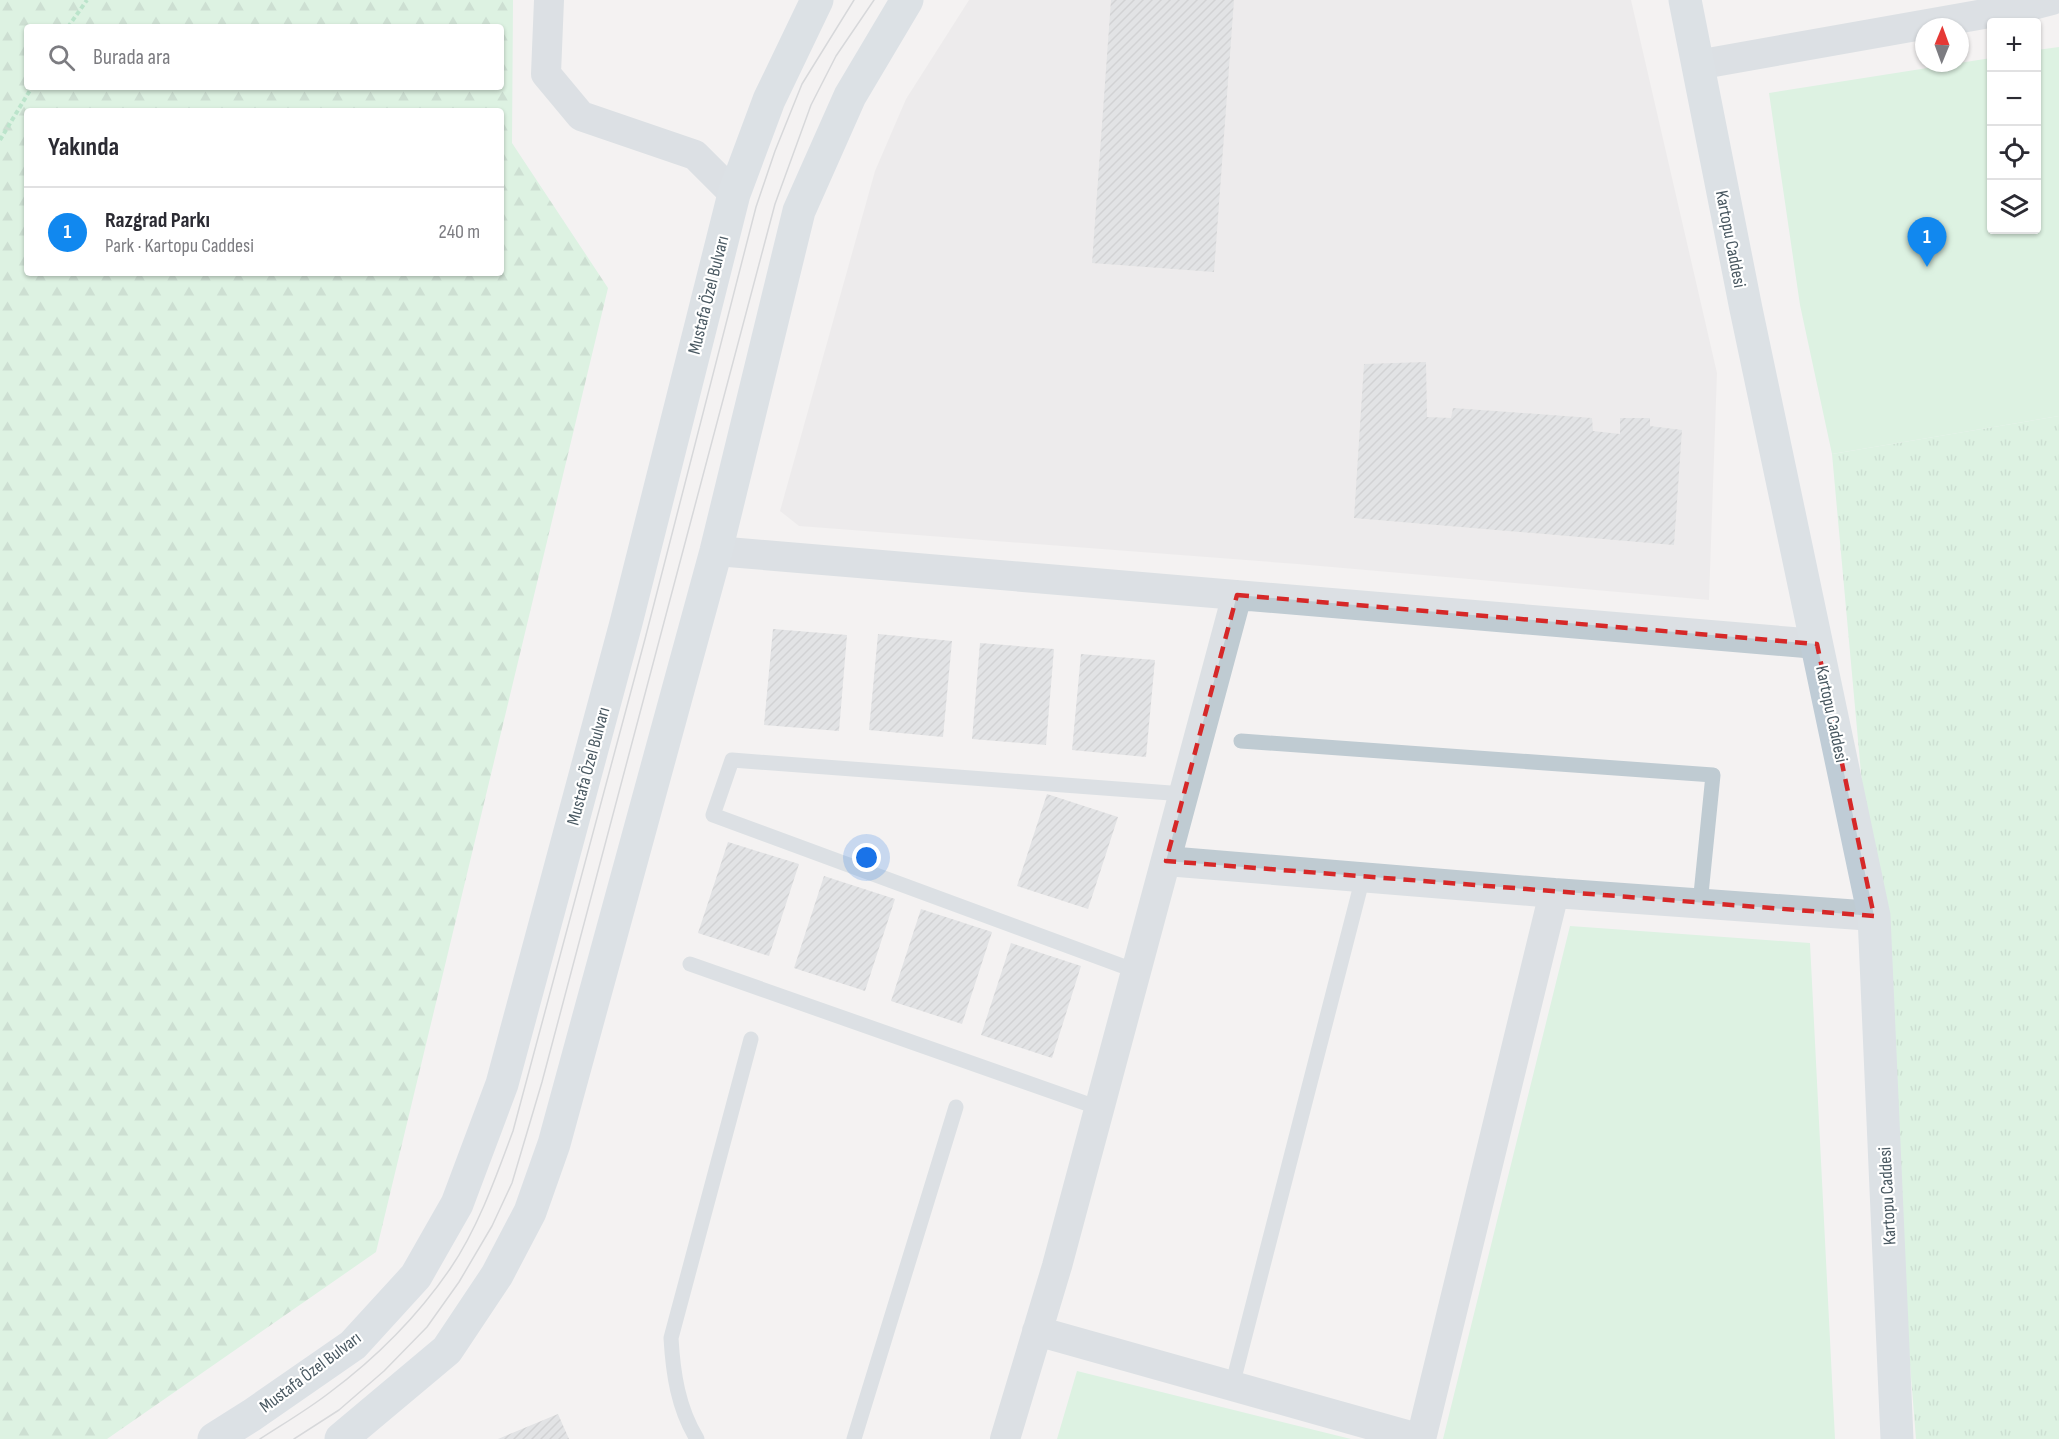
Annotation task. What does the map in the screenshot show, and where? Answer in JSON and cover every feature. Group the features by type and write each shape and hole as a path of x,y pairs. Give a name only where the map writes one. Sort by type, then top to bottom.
{"main road":[{"name":"Mustafa Özel Bulvarı","path":"214,1439 353,1345 416,1276 457,1204 502,1084 626,624 734,194 769,100 817,0"},
{"path":"341,1439 447,1350 497,1275 530,1212 554,1144 716,551 799,211 850,96 907,0"},
{"name":"Kartopu Caddesi","path":"1685,0 1746,309 1874,916 1897,1439"}],"street":[{"path":"549,0 546,74 581,116 695,155 734,194"},
{"path":"1697,66 2052,0"},
{"path":"716,551 1817,644"},
{"path":"1005,1439 1057,1266 1237,595"},
{"path":"1166,861 1554,893 1874,916"},
{"path":"1037,1331 1421,1439 1554,893"}],"lane":[{"path":"1241,741 1713,775 1700,904"},
{"path":"1136,970 713,815 732,760 1184,794"},
{"path":"1232,1386 1363,877"},
{"path":"690,964 1099,1108"},
{"path":"697,1439 684,1414 678,1394 672,1365 671,1338 751,1039"},
{"path":"854,1439 956,1107"}],"path":[{"path":"70,24 87,0"},
{"path":"0,140 30,90"}],"highlighted area":[{"path":"1237,595 1817,644 1874,916 1166,861"}],"shaded area":[{"path":"969,0 1631,0 1717,373 1709,600 1297,564 799,526 780,511 875,171 906,99"}],"green space":[{"path":"0,0 513,0 512,143 608,288 376,1252 107,1439 0,1439"},
{"path":"2059,47 2059,416 1832,454 1800,305 1769,93 1915,70 1915,72 1969,72 1969,61 1987,59 1987,234 2041,234 2041,49"},
{"path":"2059,416 2059,1439 1916,1439 1874,916 1832,454"},
{"path":"1570,926 1810,943 1835,1439 1443,1439"},
{"path":"1077,1371 1351,1439 1057,1439"}],"building":[{"path":"1111,0 1234,0 1214,272 1092,263"},
{"path":"1426,362 1427,417 1451,418 1453,408 1592,418 1593,431 1620,434 1620,418 1650,418 1650,426 1682,430 1674,545 1354,518 1364,364"},
{"path":"773,629 847,635 839,731 764,725"},
{"path":"878,634 952,641 943,737 869,730"},
{"path":"980,643 1054,649 1046,745 972,739"},
{"path":"1081,654 1155,660 1146,757 1072,750"},
{"path":"1047,794 1118,817 1088,909 1017,886"},
{"path":"728,842 799,864 769,956 698,933"},
{"path":"824,876 895,899 865,991 794,968"},
{"path":"921,909 992,932 962,1024 891,1001"},
{"path":"1011,943 1081,966 1052,1058 981,1035"},
{"path":"558,1414 569,1439 498,1439"}],"tram line":[{"path":"260,1439 346,1380 410,1320 437,1287 460,1253 493,1184 513,1131 645,639 756,207 775,151 802,84 854,0"},
{"path":"294,1439 339,1410 384,1371 427,1327 459,1282 492,1226 512,1183 542,1082 775,204 811,105 836,56 874,0"}],"place":[{"name":"Razgrad Parkı","path":"1927,267"}]}
